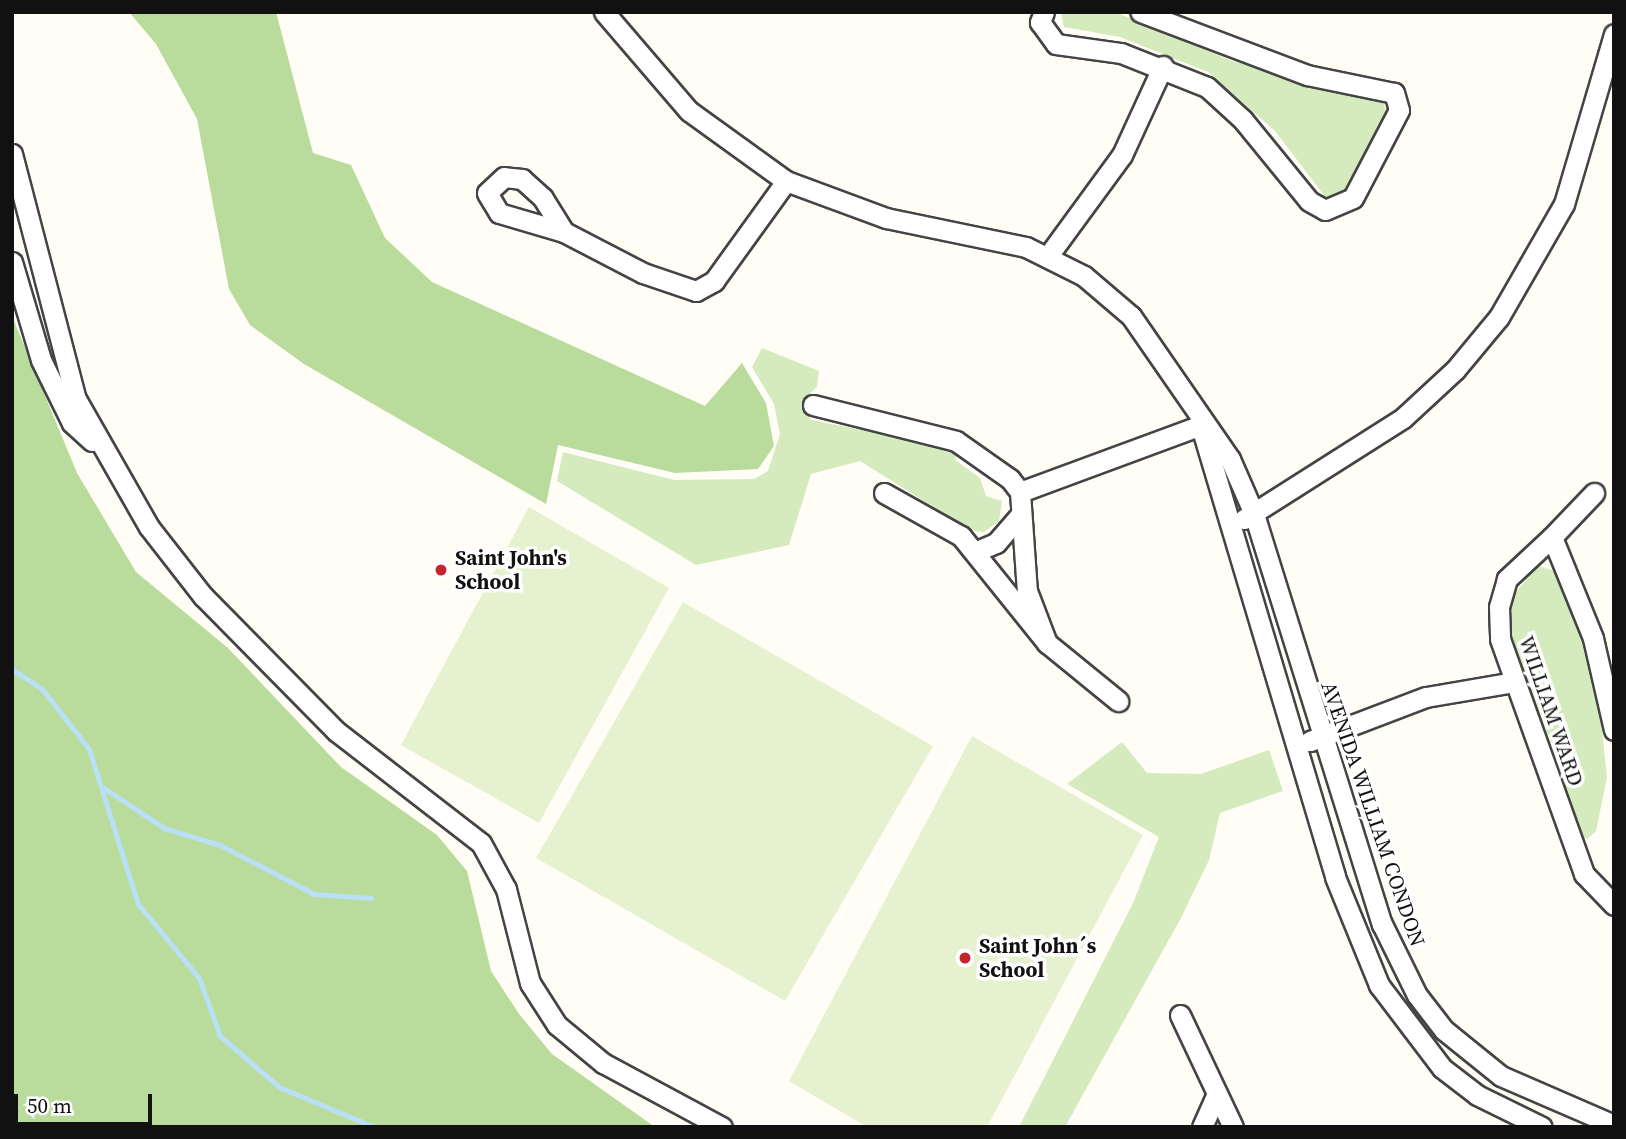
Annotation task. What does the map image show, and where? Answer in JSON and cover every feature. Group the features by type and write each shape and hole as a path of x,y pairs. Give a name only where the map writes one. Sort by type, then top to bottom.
{"street":[{"name":"AVENIDA WILLIAM CONDON","path":"604,12 690,111 786,181 861,210 1048,256 1093,282 1131,316 1201,425 1230,459 1254,514 1320,737 1382,924 1430,1013 1502,1076 1614,1125"},
{"path":"1044,12 1040,22 1056,44 1163,66 1207,87 1243,120 1309,201 1325,210 1353,198 1399,110 1399,100 1387,90 1307,75 1140,12"},
{"path":"1230,527 1403,418 1455,370 1499,317 1564,204 1614,34"},
{"path":"1048,256 1110,174 1163,66"},
{"path":"12,154 76,399 100,449 162,544 231,626 358,751 481,843 506,889 526,975 557,1025 603,1063 722,1127"},
{"path":"564,232 643,273 696,290 714,281 786,181"},
{"path":"12,262 41,360 72,423 100,449"},
{"path":"813,405 956,441 998,467 1020,492 1019,517 1027,591 1047,643"},
{"name":"AVENIDA WILLIAM CONDON","path":"1201,425 1347,910 1399,1018 1459,1082 1542,1127"},
{"path":"1020,492 1201,425"},
{"path":"884,493 934,516 977,551 1047,643 1118,701"},
{"name":"WILLIAM WARD","path":"1594,493 1552,537 1513,572 1502,591 1500,639 1584,874 1614,905"},
{"path":"977,551 996,543 1019,517"},
{"path":"1552,537 1593,638 1614,730"},
{"path":"1296,747 1426,697 1515,682"},
{"path":"1180,1015 1215,1098 1233,1127"},
{"path":"1202,1127 1215,1098"}],"green space":[{"path":"129,12 276,12 313,153 351,165 385,238 432,282 705,406 742,363 766,403 774,446 758,469 675,473 558,445 546,504 304,364 250,325 229,289 197,119 156,44"},
{"path":"1061,12 1115,12 1232,61 1383,99 1386,112 1359,171 1341,196 1326,198 1275,131 1208,72 1120,37 1064,27"},
{"path":"12,316 77,473 136,572 228,648 341,767 437,835 467,871 491,971 519,1014 552,1054 655,1127 12,1127"},
{"path":"762,348 819,371 817,387 803,400 811,420 958,449 955,460 980,478 986,496 1002,501 999,521 984,532 972,531 860,461 811,474 789,545 696,565 557,481 563,452 674,480 754,479 768,471 780,434 774,404 752,367"},
{"path":"529,507 669,588 539,823 401,745"},
{"path":"1538,566 1555,571 1597,682 1607,778 1596,831 1587,839 1578,835 1510,638 1511,598"},
{"path":"683,602 933,746 785,1001 536,858"},
{"name":"Saint John´s School","path":"972,736 1143,835 987,1127 867,1127 789,1081"},
{"path":"1122,742 1147,773 1201,774 1269,750 1283,791 1220,813 1209,860 1181,918 1065,1127 1019,1127 1133,903 1159,837 1067,784"}],"waterway":[{"path":"12,669 42,689 89,749 138,904 199,978 220,1036 279,1087 374,1127"},
{"path":"104,788 164,828 220,845 314,894 371,898"}],"place":[{"name":"Saint John's School","path":"441,570"},
{"name":"Saint John´s School","path":"965,958"}]}
